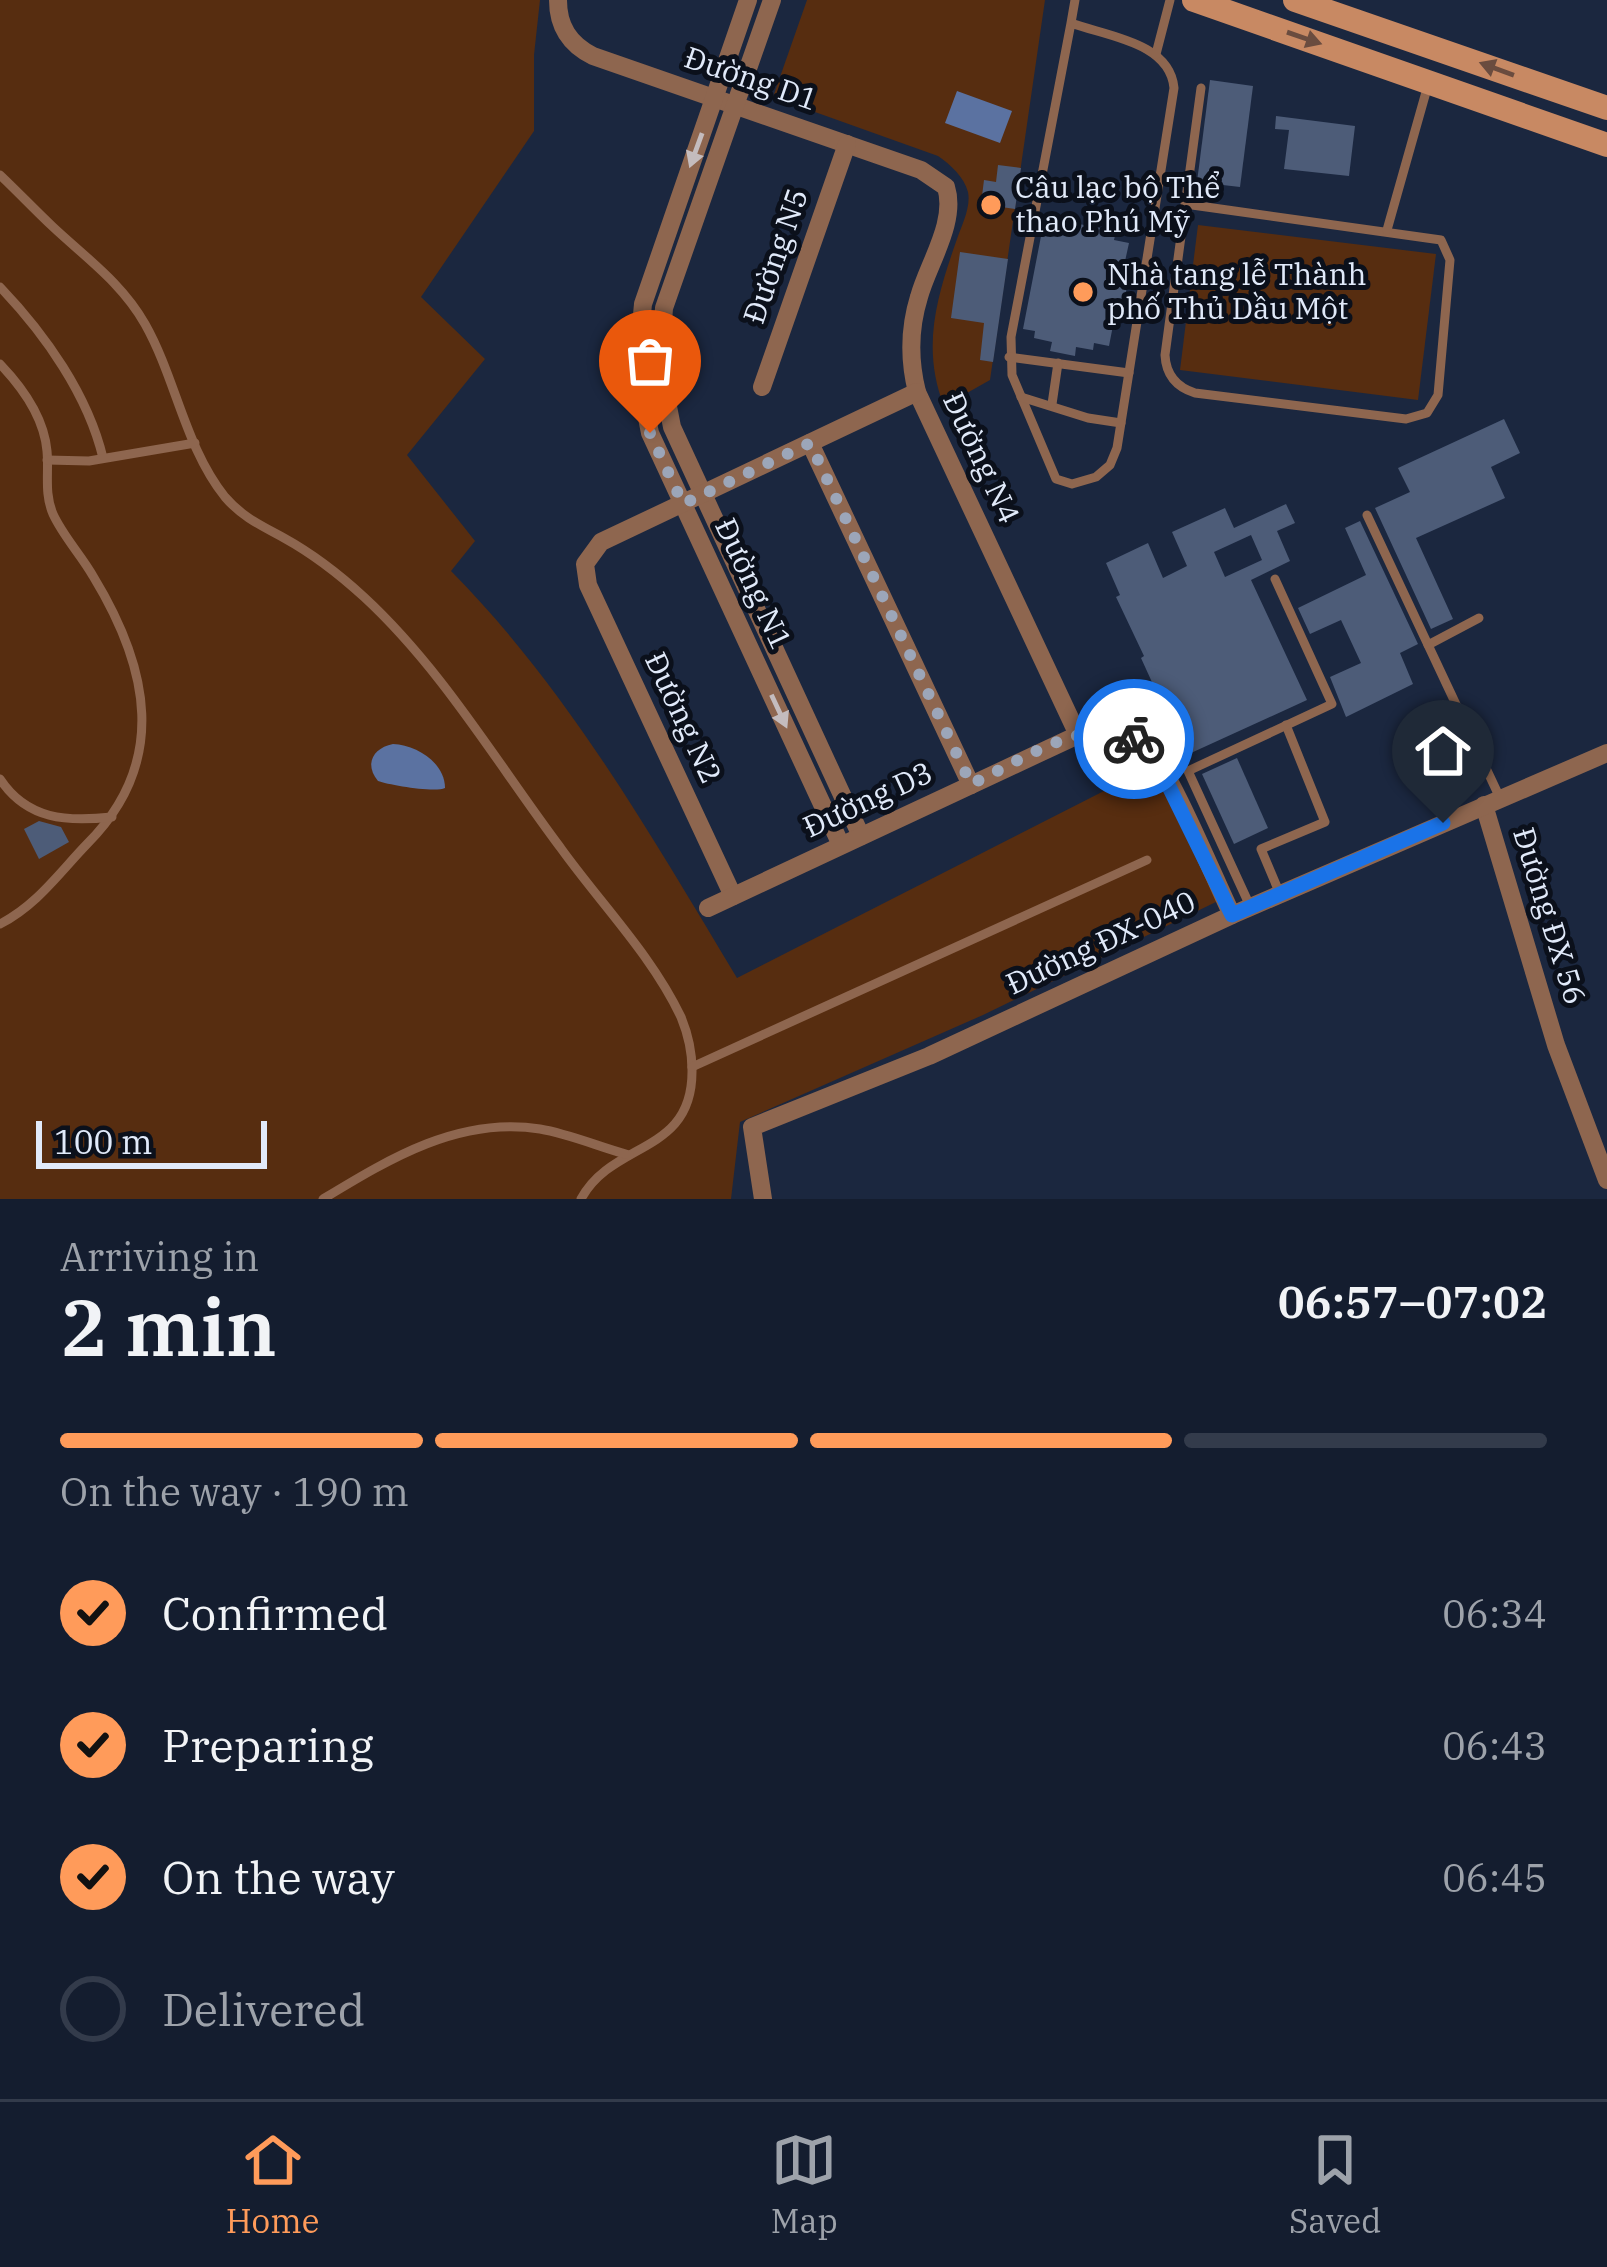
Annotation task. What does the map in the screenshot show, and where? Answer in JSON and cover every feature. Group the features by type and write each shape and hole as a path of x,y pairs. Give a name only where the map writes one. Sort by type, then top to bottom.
{"main road":[{"path":"1193,0 1607,145"},
{"path":"1295,0 1607,108"}],"street":[{"name":"Đường D1","path":"558,0 562,28 584,51 929,173 949,194"},
{"name":"Đường N1","path":"748,0 648,284 637,345 644,412 841,845"},
{"name":"Đường N1","path":"772,0 669,289 659,346 662,386 672,427 861,836"},
{"name":"Đường N5","path":"762,387 847,144"},
{"name":"Đường N4","path":"949,194 948,213 914,315 910,352 917,392 1078,735"},
{"path":"683,504 917,392"},
{"path":"810,443 971,784"},
{"name":"Đường N2","path":"683,504 601,542 586,564 587,585 733,896"},
{"path":"1078,735 1099,730 1120,733 1150,751 1241,911"},
{"name":"Đường D3","path":"708,908 1078,735"},
{"name":"Đường ĐX-040","path":"763,1199 752,1127 929,1056 1241,911 1607,753"},
{"name":"Đường ĐX 56","path":"1492,801 1556,1045 1607,1180"}],"lane":[{"path":"1071,23 1156,53 1168,66 1174,88 1117,448 1104,472 1088,481 1067,484 1052,475 1009,357 1075,0"},
{"path":"1156,53 1170,0"},
{"path":"1387,230 1429,82"},
{"path":"1185,204 1436,237 1446,245 1450,260 1438,395 1432,409 1412,419 1196,393 1174,382 1165,355 1185,204 1201,88"},
{"path":"0,176 132,303 162,357 217,485 239,511 310,554 362,595 442,685 660,980 682,1019 692,1067 690,1094 680,1118 664,1137 601,1172 580,1199"},
{"path":"0,287 66,374 89,417 103,458"},
{"path":"1009,357 1129,373"},
{"path":"1052,404 1058,363"},
{"path":"0,364 36,414 54,516 117,623 141,708 143,737 137,770 113,817 36,901 0,924"},
{"path":"1021,397 1121,423"},
{"path":"47,460 74,463 195,442"},
{"path":"1367,515 1429,645 1492,801"},
{"path":"1241,911 1188,771 1332,704 1275,579"},
{"path":"1429,645 1479,618"},
{"path":"1280,894 1261,849 1325,821 1286,725"},
{"path":"0,779 22,804 47,816 113,817"},
{"path":"692,1067 1147,860"},
{"path":"323,1199 418,1147 474,1129 535,1128 629,1155"}],"shaded area":[{"path":"0,0 540,0 534,131 421,297 485,359 407,455 475,541 451,571 570,714 737,978 1153,766 1218,901 983,1015 740,1122 731,1199 0,1199"},
{"name":"Câu lạc bộ Thể thao Phú Mỹ","path":"807,0 1045,0 990,380 944,406 934,363 934,322 968,192 938,156 773,97"},
{"path":"1198,225 1436,254 1418,400 1180,370"}],"water":[{"path":"957,91 1012,111 1000,143 945,123"},
{"path":"393,744 428,757 440,771 445,788 378,781 373,758"}],"building":[{"path":"1210,80 1253,86 1240,187 1197,182"},
{"path":"1276,116 1355,126 1349,176 1284,169 1289,130 1275,129"},
{"path":"998,165 1021,168 1015,209 981,204 984,180 996,182"},
{"path":"1058,220 1116,231 1114,240 1129,243 1122,275 1129,277 1123,306 1117,305 1109,346 1076,347 1075,356 1050,351 1052,342 1034,338 1035,331 1023,329 1043,226 1056,229"},
{"path":"960,252 1008,259 993,362 980,360 984,323 951,318"},
{"path":"1504,419 1520,453 1491,467 1505,498 1416,538 1453,619 1431,629 1375,508 1410,492 1398,468"},
{"path":"1286,504 1295,523 1277,531 1290,561 1251,580 1307,700 1180,758 1150,694 1156,691 1106,563 1148,543 1163,578 1187,566 1172,532 1225,508 1234,528","holes":["1251,535 1262,560 1225,577 1214,552"]},
{"path":"1360,521 1418,644 1400,653 1413,684 1346,717 1330,677 1361,663 1341,620 1310,634 1298,608 1366,575 1345,528"},
{"path":"1237,758 1268,828 1234,844 1202,774"},
{"path":"39,821 61,827 69,842 39,859 24,829"}],"way so far":[{"path":"650,433 683,504 810,443 971,784 1078,735 1099,730 1134,739"}],"place":[{"name":"Câu lạc bộ Thể thao Phú Mỹ","path":"991,205"},
{"name":"Nhà tang lễ Thành phố Thủ Dầu Một","path":"1083,292"}],"route":[{"path":"1134,739 1154,756 1232,915 1443,823"}]}
